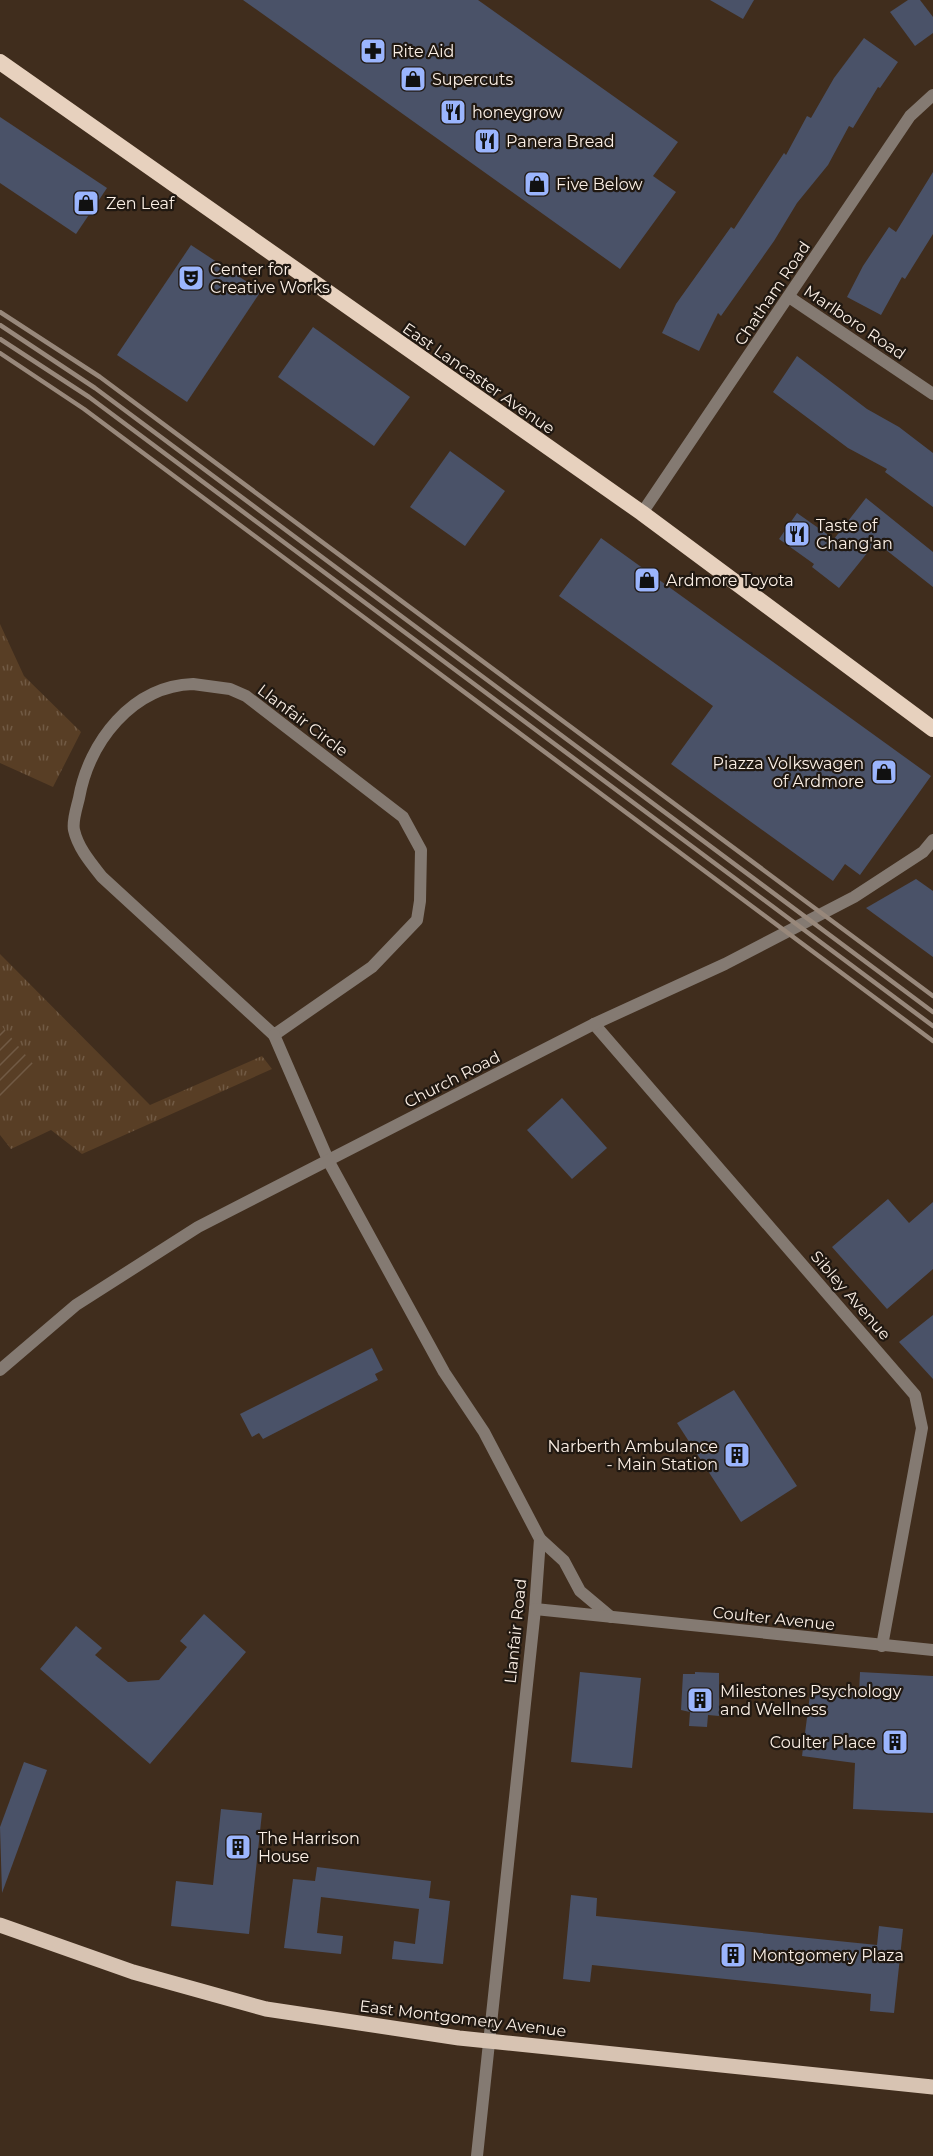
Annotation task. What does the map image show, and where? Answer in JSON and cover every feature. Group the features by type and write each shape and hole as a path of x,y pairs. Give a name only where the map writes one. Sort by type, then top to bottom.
{"highway":[{"name":"East Lancaster Avenue","path":"0,62 642,513 933,729"}],"main road":[{"name":"East Montgomery Avenue","path":"0,1925 133,1972 266,2008 488,2041 933,2087"}],"street":[{"name":"Chatham Road","path":"642,513 910,116 933,95"},
{"name":"Marlboro Road","path":"789,297 933,394"},
{"name":"Llanfair Circle","path":"274,1035 372,967 417,920 420,901 421,850 403,817 246,696 230,689 174,685 136,703 105,734 89,761 81,788 74,829 85,855 102,877 274,1035 329,1162"},
{"name":"Church Road","path":"0,1370 76,1305 198,1227 329,1162 594,1024 725,964 854,897 923,852 933,840"},
{"name":"Sibley Avenue","path":"594,1024 915,1395 922,1428 882,1646"},
{"path":"329,1162 444,1372 484,1432 540,1539 564,1561 580,1591 612,1617"},
{"name":"Llanfair Road","path":"477,2156 535,1609 540,1539"},
{"name":"Coulter Avenue","path":"535,1609 933,1650"}],"green space":[{"path":"0,624 24,676 81,732 53,787 0,763"},
{"path":"0,954 150,1105 262,1056 272,1069 82,1154 51,1130 11,1149 0,1135"},
{"path":"0,1024 38,1070 0,1100"}],"building":[{"path":"243,0 478,0 678,142 653,176 676,192 620,269"},
{"path":"710,0 754,0 743,19"},
{"path":"908,0 920,0 933,17 933,33 915,46 890,12"},
{"path":"864,38 898,62 880,88 878,87 853,128 849,126 828,165 797,203 774,241 721,316 718,313 699,351 662,333 676,304 731,227 734,229 784,153 786,155 807,116 811,118 834,78"},
{"path":"0,117 107,188 76,234 0,183"},
{"path":"933,172 933,234 905,279 902,277 881,315 847,297 863,266 889,227 896,232"},
{"path":"191,245 261,291 187,402 117,355"},
{"path":"313,327 410,397 374,446 278,377"},
{"path":"797,356 867,409 899,427 933,453 933,507 885,472 887,469 848,448 773,392"},
{"path":"450,451 505,491 465,546 410,507"},
{"path":"866,498 933,552 933,587 876,542 839,588 812,567 814,564 779,539 797,513 834,539"},
{"path":"601,538 931,776 860,875 845,864 833,881 671,764 713,706 559,596"},
{"path":"916,879 933,891 933,957 866,908"},
{"path":"562,1098 607,1148 572,1179 527,1130"},
{"path":"888,1199 909,1223 933,1202 933,1269 887,1309 832,1247"},
{"path":"933,1315 933,1379 899,1342"},
{"path":"372,1348 383,1370 375,1374 378,1380 263,1439 259,1433 252,1437 240,1414"},
{"name":"Narberth Ambulance - Main Station","path":"734,1390 797,1486 741,1522 677,1423"},
{"path":"204,1614 246,1652 150,1764 40,1669 76,1626 102,1648 95,1655 128,1682 159,1680 187,1647 180,1641"},
{"path":"580,1672 641,1678 632,1768 571,1762"},
{"name":"Milestones Psychology and Wellness","path":"695,1672 719,1673 719,1716 708,1715 707,1727 689,1726 690,1712 681,1710 683,1674 695,1674"},
{"name":"Coulter Place","path":"860,1672 933,1676 933,1813 853,1809 855,1763 802,1756 811,1687 859,1693"},
{"path":"24,1762 47,1770 2,1893 0,1827"},
{"name":"The Harrison House","path":"221,1809 262,1813 249,1934 171,1926 176,1881 213,1885"},
{"path":"317,1867 431,1881 429,1898 450,1901 443,1964 392,1959 394,1941 415,1944 419,1909 321,1897 317,1933 343,1936 341,1954 284,1948 293,1879 315,1881"},
{"name":"Montgomery Plaza","path":"571,1895 597,1898 596,1916 877,1945 879,1926 903,1929 894,2013 870,2011 871,1994 592,1965 590,1982 563,1979"}],"railway":[{"path":"0,312 100,377 933,996"},
{"path":"0,325 95,388 933,1012"},
{"path":"0,339 89,397 933,1026"},
{"path":"0,353 84,409 933,1041"}],"place":[{"name":"Rite Aid","path":"373,51"},
{"name":"Supercuts","path":"413,79"},
{"name":"honeygrow","path":"453,112"},
{"name":"Panera Bread","path":"487,141"},
{"name":"Five Below","path":"537,184"},
{"name":"Zen Leaf","path":"86,203"},
{"name":"Center for Creative Works","path":"191,278"},
{"name":"Taste of Chang'an","path":"797,534"},
{"name":"Ardmore Toyota","path":"647,580"},
{"name":"Piazza Volkswagen of Ardmore","path":"884,772"},
{"name":"Narberth Ambulance - Main Station","path":"737,1455"},
{"name":"Milestones Psychology and Wellness","path":"700,1700"},
{"name":"Coulter Place","path":"895,1742"},
{"name":"The Harrison House","path":"238,1847"},
{"name":"Montgomery Plaza","path":"733,1955"}]}
